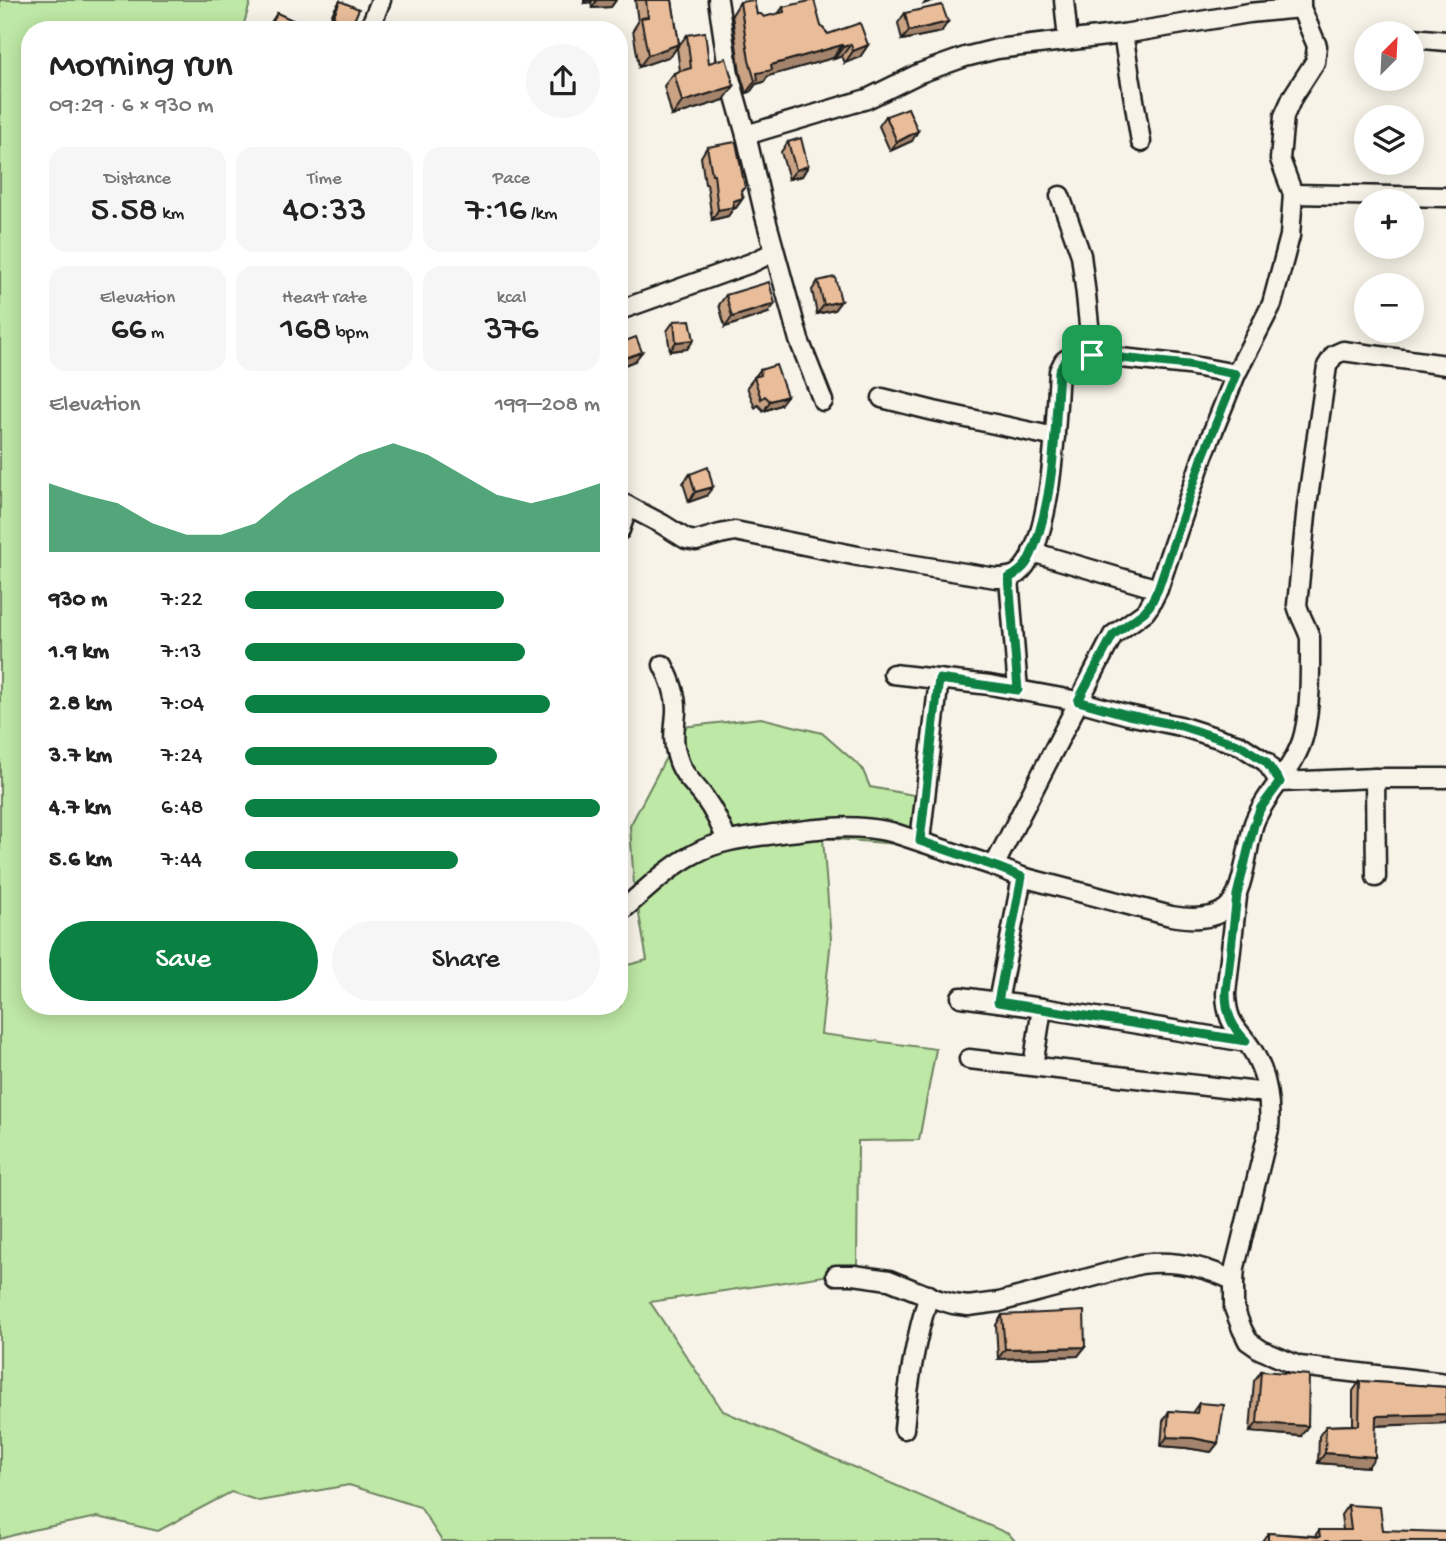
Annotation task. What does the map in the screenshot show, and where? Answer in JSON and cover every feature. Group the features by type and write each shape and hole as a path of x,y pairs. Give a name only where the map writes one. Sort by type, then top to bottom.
{"street":[{"path":"373,21 381,0"},
{"path":"718,0 729,75 774,252 799,340 823,401"},
{"path":"1064,0 1068,40"},
{"path":"746,135 867,99 920,74 965,57 998,49 1123,34 1301,4 1317,46 1315,62 1293,96 1284,116 1280,159 1293,194 1290,236 1272,304 1236,374 1203,456 1158,589 1144,612 1113,635 994,866"},
{"path":"1123,34 1141,142"},
{"path":"1424,39 1446,41"},
{"path":"1293,194 1446,197"},
{"path":"1060,196 1080,255 1092,355"},
{"path":"628,307 751,263 774,252"},
{"path":"1446,365 1343,351 1334,355 1327,366 1307,505 1297,605 1311,638 1308,712 1304,737 1280,782 1260,809 1254,825 1237,895 1226,993 1230,1020 1261,1066 1269,1104 1269,1129 1235,1266 1234,1308 1248,1342 1299,1366 1446,1383"},
{"path":"628,506 686,539 696,541 735,531 858,556 1009,578 1026,565 1044,513 1053,458 1059,371 1064,361 1071,356 1092,355 1188,365 1236,374"},
{"path":"882,398 1055,437"},
{"path":"1032,552 1158,589"},
{"path":"1009,578 1018,690"},
{"path":"663,665 669,676 675,700 674,740 677,759 686,777 712,809 727,841"},
{"path":"893,674 1018,690 1078,701 1181,726 1240,745 1266,762 1280,782"},
{"path":"920,841 939,679"},
{"path":"1375,778 1376,877"},
{"path":"1280,782 1446,778"},
{"path":"628,905 682,861 704,849 727,841 842,826 875,829 920,841 1022,877 1187,919 1217,915 1229,907 1237,895"},
{"path":"998,1002 1022,877"},
{"path":"961,997 1246,1041"},
{"path":"1033,1066 1042,1008"},
{"path":"969,1059 1267,1093"},
{"path":"836,1275 889,1280 953,1304 984,1305 1153,1263 1193,1265 1234,1281"},
{"path":"904,1429 914,1346 929,1295"}],"green space":[{"path":"0,0 251,0 245,21 21,21 21,1015 628,1015 628,965 647,960 634,886 630,826 682,727 761,718 822,733 862,768 870,787 919,796 909,845 823,838 831,939 821,1034 936,1049 919,1140 858,1141 857,1271 650,1302 723,1411 1009,1534 1015,1541 442,1541 420,1507 349,1485 259,1501 231,1492 158,1531 98,1517 0,1539"}],"building":[{"path":"646,0 672,0 679,44 648,55 641,18 648,17"},
{"path":"754,0 757,14 764,17 784,12 783,7 814,0 821,26 828,34 860,23 868,45 853,51 851,44 842,45 771,65 772,70 757,73 758,80 755,81 740,2"},
{"path":"340,1 359,9 354,21 342,21 333,17"},
{"path":"942,5 948,22 909,31 905,13"},
{"path":"277,13 295,21 273,21"},
{"path":"705,32 709,63 726,58 734,86 682,102 674,73 691,68 687,35"},
{"path":"908,108 918,131 897,142 886,116"},
{"path":"801,138 808,166 796,170 788,142"},
{"path":"736,142 745,188 741,190 743,198 733,201 734,207 718,210 714,174 707,147"},
{"path":"835,277 841,301 824,305 818,281"},
{"path":"769,282 775,304 732,317 726,295"},
{"path":"690,320 694,340 676,342 674,321"},
{"path":"636,337 642,352 628,357 628,340"},
{"path":"776,365 787,396 770,401 765,396 761,399 754,377 761,375 760,370"},
{"path":"708,467 713,487 695,492 690,474"},
{"path":"1084,1311 1085,1347 1005,1349 1002,1315"},
{"path":"1261,1371 1309,1375 1308,1426 1257,1423"},
{"path":"1360,1381 1446,1387 1446,1414 1376,1416 1375,1457 1325,1453 1326,1426 1359,1425"},
{"path":"1199,1403 1224,1405 1218,1443 1167,1437 1169,1411 1197,1413"},
{"path":"1348,1505 1380,1507 1383,1530 1446,1532 1446,1541 1268,1541 1268,1533 1320,1537 1319,1530 1351,1530"}],"route":[{"path":"1092,355 1188,365 1236,374 1203,456 1158,589 1144,612 1113,635 1078,701 1181,726 1240,745 1266,762 1280,782 1260,809 1237,895 1226,1007 1237,1032 1246,1041 998,1002 1022,877 920,841 939,679 1018,690 1009,578 1026,565 1044,513 1053,458 1059,371 1064,361 1071,356 1092,355"}]}
